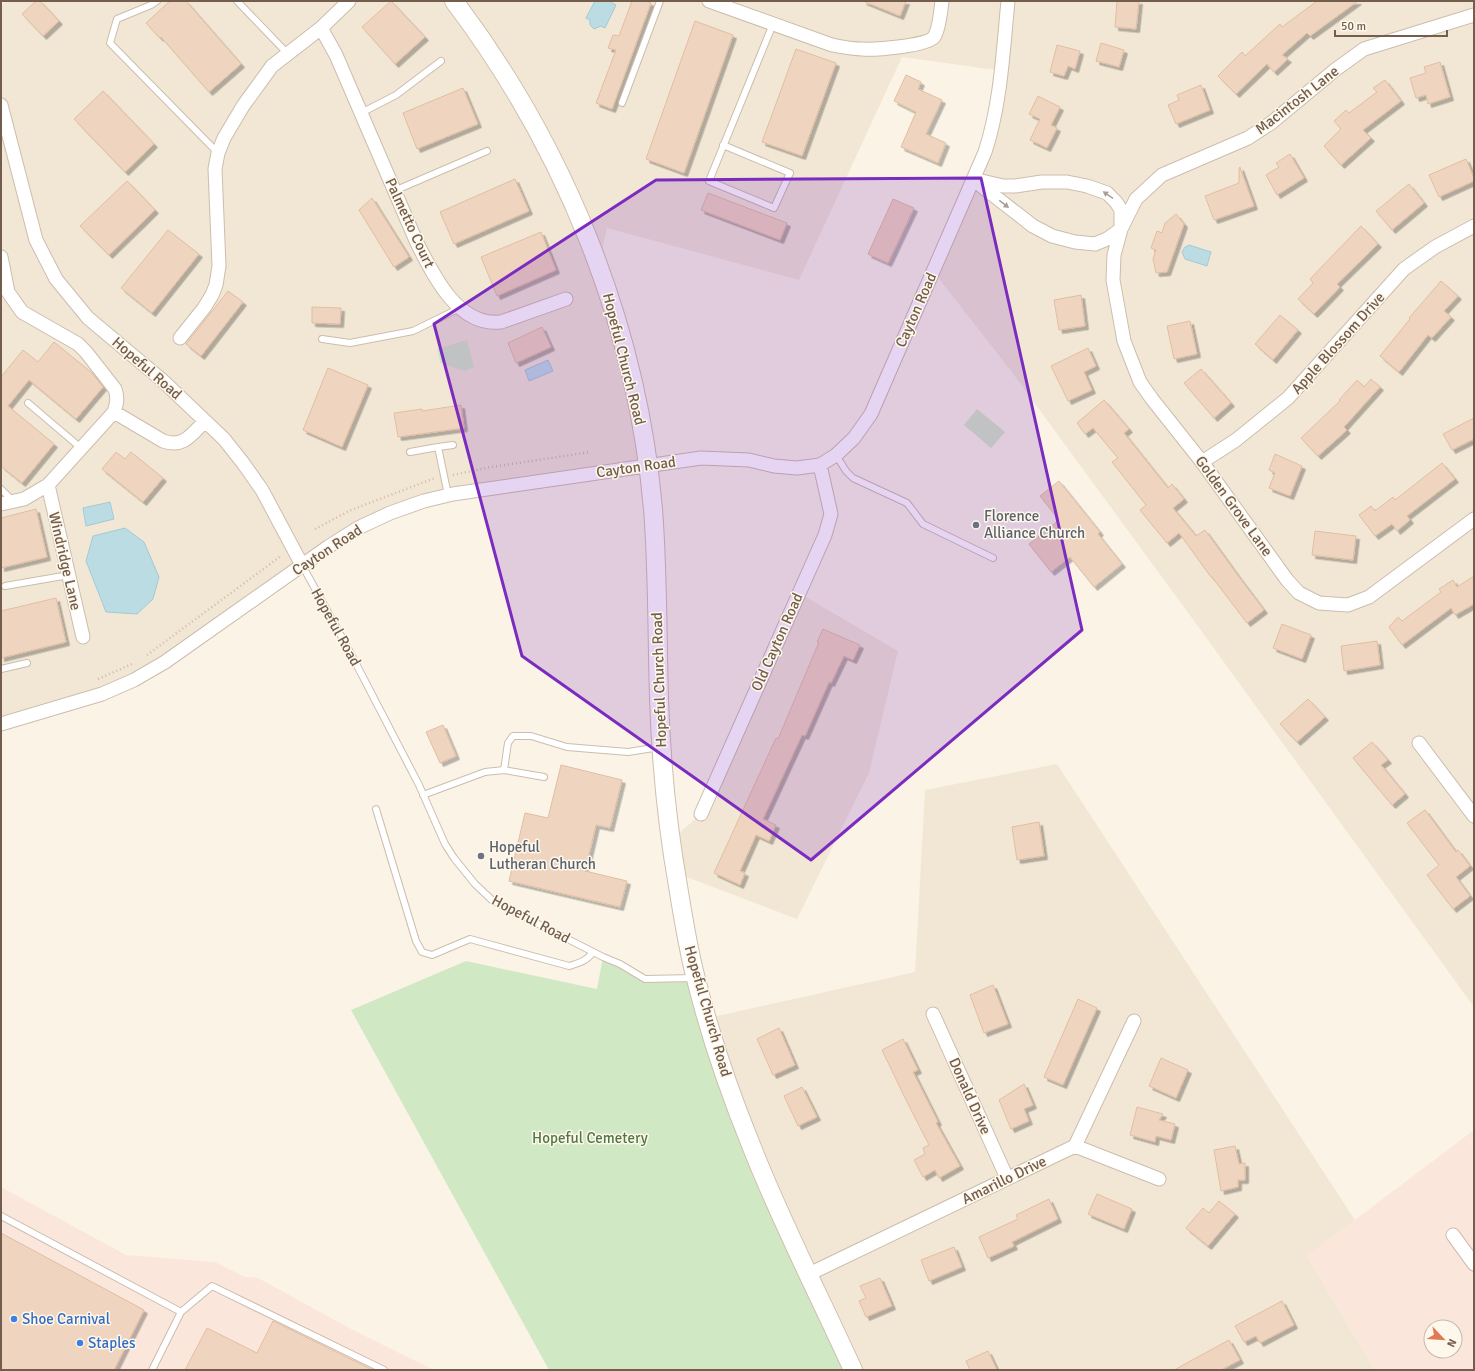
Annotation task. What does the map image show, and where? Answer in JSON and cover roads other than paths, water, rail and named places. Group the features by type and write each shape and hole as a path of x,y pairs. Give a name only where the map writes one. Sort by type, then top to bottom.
{"main road":[{"name":"Hopeful Church Road","path":"454,1 495,59 539,132 569,193 595,256 617,321 634,387 648,465 656,549 661,747 671,840 695,978 721,1062 769,1189 854,1370"}],"street":[{"path":"180,338 204,308 216,285 219,266 214,185 218,153 224,138 243,106 272,66 321,28 349,1"},
{"path":"709,1 727,4 773,24 832,45 848,48 882,48 924,43 933,38 936,34 942,1"},
{"name":"Cayton Road","path":"1,724 102,694 134,680 165,662 302,565 358,528 390,513 424,501 448,495 701,458 749,460 774,466 797,468 820,465 836,455 854,438 871,414 973,180 992,129 997,106 1008,1"},
{"name":"Macintosh Lane","path":"973,180 1033,226 1052,236 1075,242 1095,244 1107,239 1121,229 1136,199 1162,175 1248,138 1271,123 1335,70 1364,49 1474,15"},
{"name":"Palmetto Court","path":"321,28 336,55 417,243 431,271 452,300 470,317 479,321 495,323 502,322 566,299"},
{"name":"Hopeful Road","path":"1,105 36,240 56,279 88,318 162,380 228,445 262,490 302,565"},
{"path":"973,180 1003,186 1015,186 1042,182 1067,182 1087,186 1107,193 1116,202 1121,210 1121,229"},
{"name":"Apple Blossom Drive","path":"1202,462 1236,440 1288,398 1404,269 1435,247 1474,226"},
{"name":"Golden Grove Lane","path":"1121,229 1114,255 1114,280 1124,341 1140,382 1202,462 1287,580 1299,593 1319,603 1348,605 1369,597 1474,518"},
{"path":"1,257 4,289 8,292 22,312 69,338 86,352 116,389 118,400 114,412 48,485 24,499 7,502"},
{"path":"114,412 163,441 171,443 179,443 186,440 205,421"},
{"name":"Old Cayton Road","path":"701,814 825,535 831,514 820,465"},
{"name":"Windridge Lane","path":"48,485 83,637"},
{"path":"1419,743 1474,816"},
{"name":"Donald Drive","path":"933,1014 1007,1178"},
{"path":"1134,1021 1076,1146 1159,1179"},
{"name":"Amarillo Drive","path":"809,1274 1076,1146"},
{"path":"1453,1235 1474,1264"}],"lane":[{"path":"157,1 117,19 110,43 218,153"},
{"path":"238,1 288,54"},
{"path":"622,102 660,1"},
{"path":"723,145 790,173 774,208 709,181 723,145 773,24"},
{"path":"361,113 396,95 441,61"},
{"path":"394,191 488,151"},
{"path":"322,339 350,343 413,331 460,308"},
{"path":"28,403 81,448"},
{"path":"410,452 452,445"},
{"path":"438,447 448,495"},
{"path":"836,455 846,471 853,478 907,503 923,524 993,558"},
{"path":"1,490 7,502"},
{"name":"Hopeful Road","path":"302,565 351,654 423,794 445,844 454,858 479,889 493,901 593,952 620,964 644,979 695,978"},
{"path":"5,586 69,575"},
{"path":"1,669 27,663"},
{"path":"504,770 508,743 513,736 530,736 567,747 628,752 661,747"},
{"path":"423,794 485,772 504,770 544,777"},
{"path":"376,809 416,941 422,952 432,955 470,939 569,966 581,962 589,957 593,952"},
{"path":"1,1216 182,1312"},
{"path":"152,1370 182,1312 212,1286 384,1370"}],"water":[{"path":"595,1 611,1 616,5 605,28 601,26 594,29 590,25 590,20 586,18"},
{"path":"1189,245 1211,252 1207,266 1185,259 1182,252 1185,247"},
{"path":"548,360 553,371 529,381 525,370"},
{"path":"110,502 114,519 86,526 83,508"},
{"path":"125,528 144,542 159,577 153,599 137,614 106,612 86,561 93,536"}],"place":[{"name":"Florence Alliance Church","path":"976,525"},
{"name":"Hopeful Lutheran Church","path":"481,856"},
{"name":"Shoe Carnival","path":"14,1319"},
{"name":"Staples","path":"80,1343"}],"park label":[{"name":"Hopeful Cemetery","path":"590,1138"}]}
